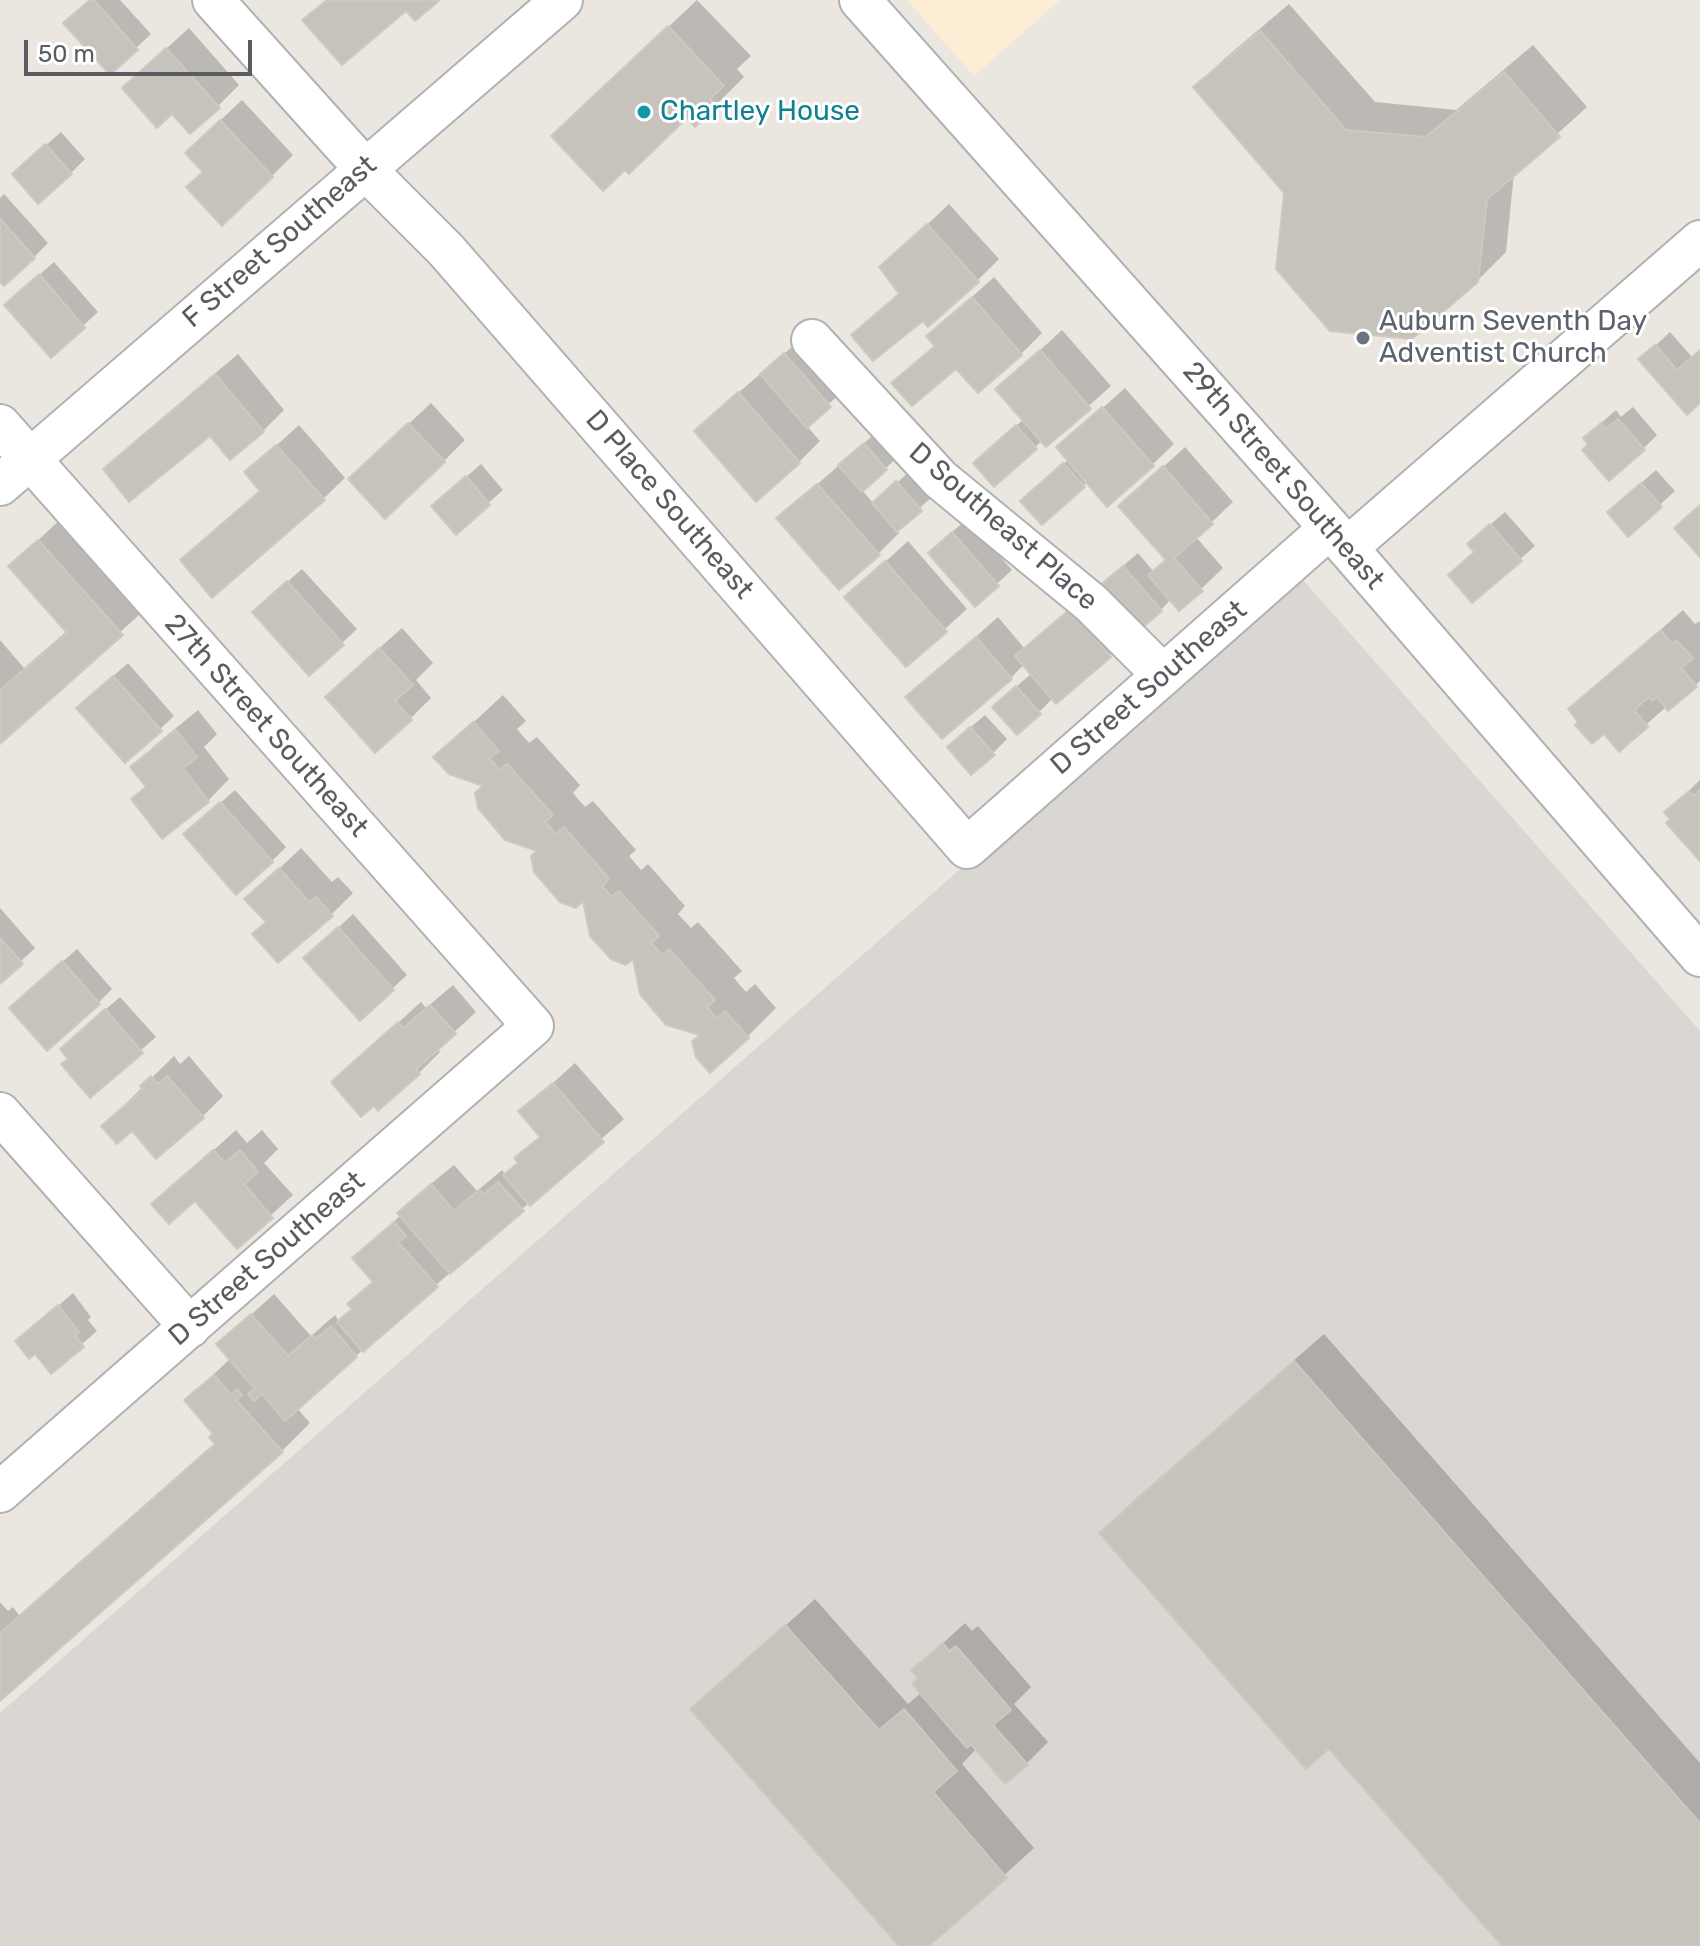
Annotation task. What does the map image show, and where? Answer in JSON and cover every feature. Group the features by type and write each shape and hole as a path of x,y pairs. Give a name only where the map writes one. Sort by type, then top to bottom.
{"street":[{"name":"D Place Southeast","path":"213,0 365,169 446,250 967,848"},
{"name":"F Street Southeast","path":"0,485 562,0"},
{"name":"29th Street Southeast","path":"860,0 1697,946"},
{"name":"D Street Southeast","path":"967,848 1163,675 1339,538 1700,241"},
{"name":"D Southeast Place","path":"812,340 940,479 1091,603 1163,675"},
{"name":"27th Street Southeast","path":"0,425 533,1026"},
{"name":"D Street Southeast","path":"0,1492 533,1026"},
{"path":"0,1113 190,1327"}],"shaded area":[{"path":"907,0 1060,0 974,76"},
{"path":"1297,573 1700,1031 1700,1946 0,1946 0,1713"}],"building":[{"path":"94,0 138,50 110,75 63,23"},
{"path":"327,0 440,0 415,21 406,11 342,65 302,20"},
{"name":"Chartley House","path":"668,26 724,86 710,99 717,107 695,127 687,118 629,174 625,170 603,191 551,136"},
{"path":"1260,31 1346,130 1426,137 1504,72 1560,137 1487,199 1478,282 1412,339 1330,331 1276,269 1284,193 1193,87"},
{"path":"166,48 220,108 190,134 172,114 157,128 122,88"},
{"path":"220,120 273,177 222,226 186,187 203,172 185,153"},
{"path":"45,144 72,174 38,204 12,174"},
{"path":"0,219 35,258 4,286 0,282"},
{"path":"927,224 979,282 928,327 923,321 873,361 851,335 899,294 879,267"},
{"path":"39,274 85,328 51,358 4,305"},
{"path":"972,297 1022,355 978,393 956,369 912,406 891,383 935,346 926,336"},
{"path":"1655,345 1677,370 1700,350 1700,403 1687,415 1638,359"},
{"path":"1040,350 1091,409 1046,447 995,389"},
{"path":"784,353 831,407 807,428 760,374"},
{"path":"215,374 264,432 230,460 210,436 129,502 103,469"},
{"path":"738,392 800,463 756,502 694,431"},
{"path":"1102,407 1154,466 1107,507 1056,447"},
{"path":"1618,419 1645,450 1609,481 1582,450 1588,444 1583,438 1601,423 1606,429"},
{"path":"408,423 445,462 385,519 348,479"},
{"path":"1016,425 1037,449 994,487 973,463"},
{"path":"864,443 887,470 862,492 838,465"},
{"path":"276,445 325,500 212,598 180,560 260,491 244,472"},
{"path":"1063,463 1085,487 1042,525 1020,501"},
{"path":"1163,466 1213,524 1174,558 1203,591 1179,611 1148,575 1166,560 1118,506"},
{"path":"466,476 490,505 456,535 431,506"},
{"path":"896,481 922,511 897,532 872,503"},
{"path":"1641,483 1662,507 1628,537 1607,512"},
{"path":"817,484 880,555 839,590 776,518"},
{"path":"1700,505 1700,557 1674,528"},
{"path":"1490,524 1522,561 1472,603 1448,575 1474,552 1467,544"},
{"path":"952,532 999,586 975,607 928,553"},
{"path":"38,540 123,635 0,744 0,690 67,633 8,566"},
{"path":"885,561 947,632 906,667 844,597"},
{"path":"1123,566 1162,611 1140,630 1100,585"},
{"path":"287,581 344,645 309,676 252,612"},
{"path":"1070,609 1111,657 1056,704 1015,656"},
{"path":"1661,630 1672,644 1677,641 1693,658 1681,668 1697,687 1668,711 1657,697 1652,701 1649,697 1634,710 1648,727 1619,752 1604,734 1592,744 1575,725 1578,722 1568,709"},
{"path":"976,637 1012,679 942,739 905,697"},
{"path":"379,648 413,685 395,701 412,720 375,753 325,697"},
{"path":"113,676 162,731 125,763 76,708"},
{"path":"1016,686 1041,714 1017,735 992,707"},
{"path":"473,722 499,751 489,758 500,770 507,764 553,815 545,822 556,834 564,827 609,879 602,886 612,897 619,891 659,936 651,943 662,955 669,949 715,1000 707,1007 717,1019 725,1011 749,1038 710,1073 696,1057 692,1041 700,1035 666,1025 640,994 633,959 626,965 611,959 590,936 583,901 576,908 560,902 534,872 531,856 537,851 505,840 478,808 475,793 483,786 449,774 433,757"},
{"path":"970,727 995,755 971,775 947,747"},
{"path":"176,730 197,757 183,768 209,802 162,839 131,799 146,787 130,767"},
{"path":"1700,790 1700,861 1666,823 1670,819 1664,812 1689,791 1693,796"},
{"path":"220,802 273,862 236,895 183,834"},
{"path":"279,868 309,902 316,897 333,916 278,963 252,934 266,922 244,899"},
{"path":"338,927 394,990 360,1021 303,958"},
{"path":"0,938 23,964 0,984"},
{"path":"62,961 100,1004 47,1051 9,1008"},
{"path":"430,1005 456,1034 416,1069 420,1074 378,1111 374,1106 361,1117 331,1082 398,1022 403,1028"},
{"path":"105,1009 143,1053 90,1098 61,1064 68,1059 60,1049"},
{"path":"151,1076 158,1084 167,1076 204,1118 156,1159 132,1131 117,1144 101,1126 143,1090 140,1086"},
{"path":"553,1083 604,1142 530,1206 503,1175 518,1163 514,1158 540,1137 518,1111"},
{"path":"213,1150 225,1163 240,1150 258,1172 244,1184 273,1218 237,1249 195,1201 169,1224 151,1204"},
{"path":"498,1182 524,1211 450,1274 397,1213 431,1184 454,1211 479,1190 484,1194"},
{"path":"394,1222 406,1236 398,1242 438,1287 363,1352 337,1322 352,1309 347,1304 373,1282 352,1258"},
{"path":"58,1305 79,1332 75,1335 84,1347 51,1374 35,1354 29,1359 15,1341"},
{"path":"251,1314 288,1356 312,1335 316,1339 331,1326 357,1357 285,1421 262,1394 254,1401 248,1394 255,1389 216,1344"},
{"path":"1294,1361 1700,1823 1700,1946 1502,1946 1329,1749 1306,1769 1099,1533"},
{"path":"214,1375 231,1395 237,1389 242,1395 236,1400 283,1452 0,1701 0,1633 215,1444 209,1437 213,1434 184,1400"},
{"path":"785,1625 879,1730 904,1709 957,1771 933,1792 1007,1878 929,1946 899,1946 690,1709"},
{"path":"943,1643 949,1651 956,1646 1011,1710 993,1725 1028,1765 1005,1784 971,1744 967,1748 912,1684 918,1678 911,1670"}],"place":[{"name":"Chartley House","path":"644,112"},
{"name":"Auburn Seventh Day Adventist Church","path":"1363,338"}]}
